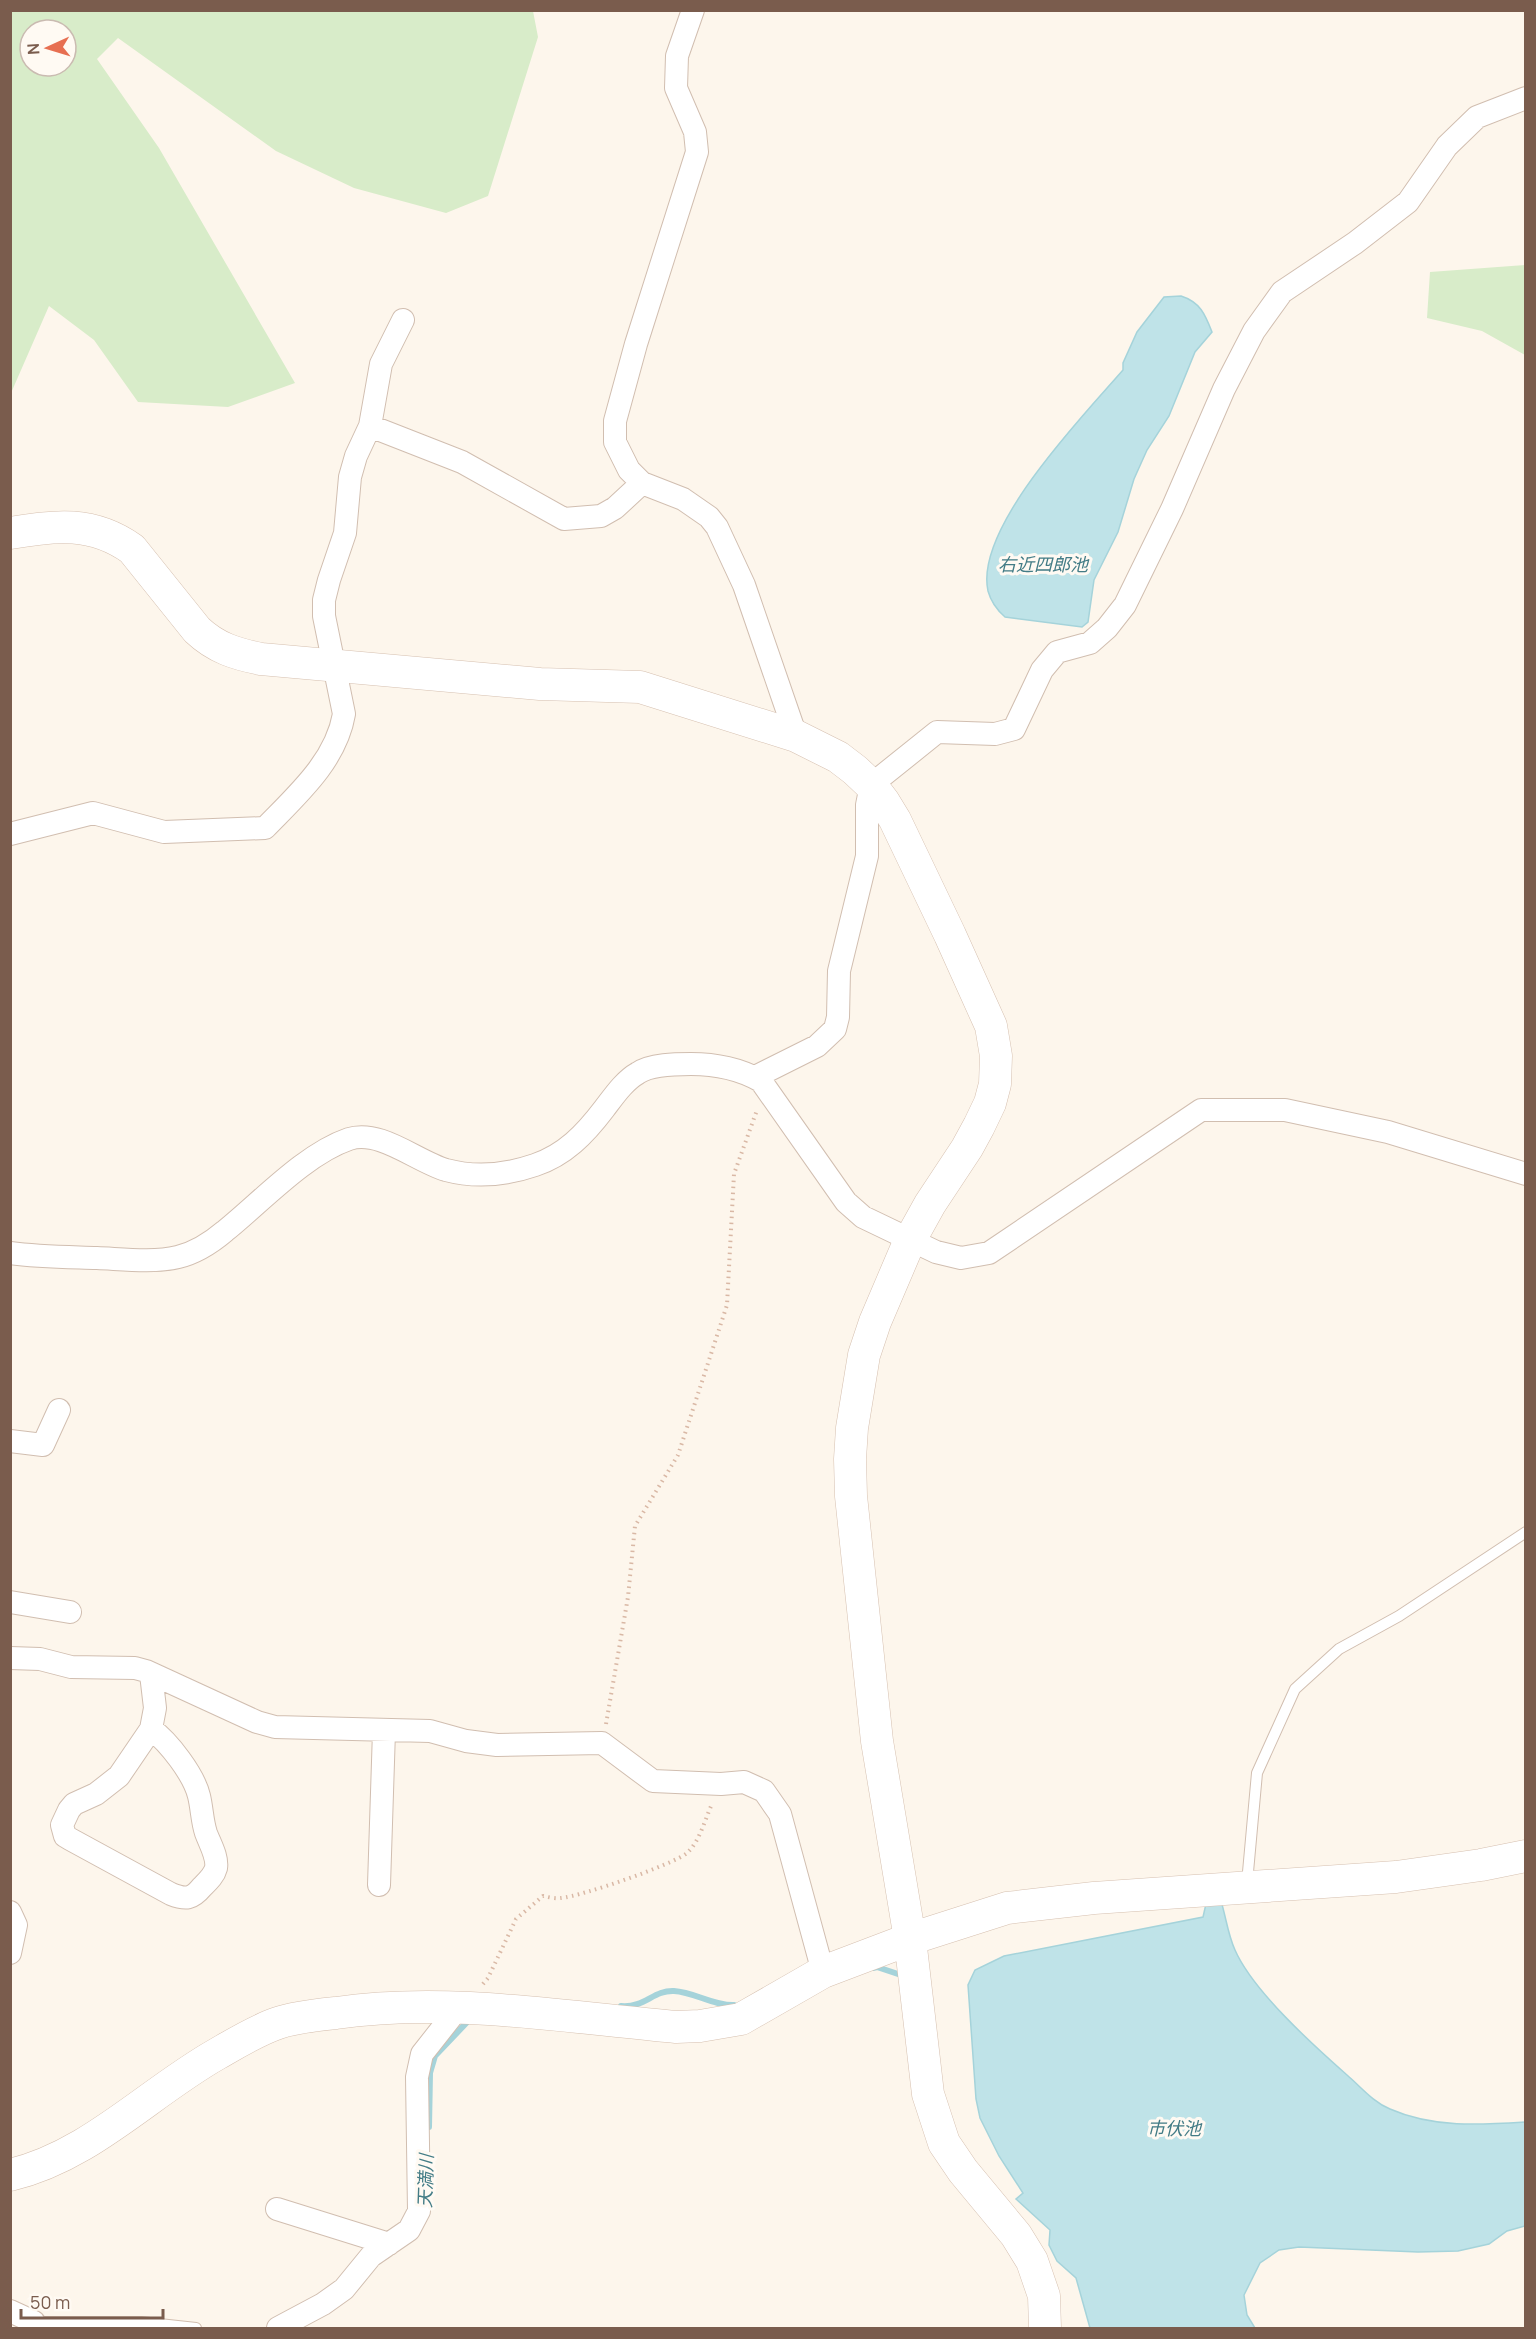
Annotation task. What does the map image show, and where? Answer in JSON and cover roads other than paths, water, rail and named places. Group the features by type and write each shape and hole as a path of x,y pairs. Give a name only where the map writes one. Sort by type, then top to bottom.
{"street":[{"path":"693,10 677,56 676,88 696,132 697,152 636,344 615,421 615,442 629,470 642,483 683,499 705,513 717,527 744,585 796,736"},
{"path":"760,1082 818,1046 835,1029 838,1017 839,970 867,856 867,805 871,785 937,732 995,734 1014,729 1042,670 1057,652 1090,643 1125,605 1172,508 1224,389 1254,331 1282,292 1355,243 1408,202 1447,146 1477,117 1526,98"},
{"path":"10,834 93,813 164,832 265,828 309,781 328,756 342,729 344,714 324,616 324,600 345,532 350,477 356,456 370,426 381,364 403,320"},
{"path":"370,426 462,462 564,519 601,516 615,508 642,483"},
{"path":"10,533 60,525 96,531 110,536 132,549 197,630 218,646 234,654 261,659 540,684 640,687 796,736 838,757 871,785 895,820 991,1026 997,1069 990,1103 967,1148 930,1204 910,1240 875,1322 864,1355 854,1409 850,1459 855,1537 878,1741 910,1939 928,2094 944,2143 963,2171 1016,2235 1032,2261 1044,2296 1044,2328"},
{"path":"10,1253 124,1259 177,1257 206,1245 327,1150 346,1140 367,1136 444,1169 467,1174 508,1173 546,1161 571,1145 582,1136 627,1081 640,1071 680,1064 702,1064 737,1070 760,1082 846,1202 863,1217 910,1240 949,1256 961,1258 989,1253 1201,1110 1285,1110 1388,1132 1526,1174"},
{"path":"10,1441 43,1444 59,1410"},
{"path":"10,1602 70,1611"},
{"path":"10,1658 40,1659 71,1667 135,1668 257,1722 275,1727 430,1731 466,1741 497,1745 602,1743 653,1781 721,1784 744,1782 764,1791 780,1814 823,1972"},
{"path":"151,1674 155,1708 151,1729 119,1776 96,1794 74,1804 62,1825 63,1831 70,1839 171,1894 182,1899 189,1899 195,1896 214,1874 215,1857 205,1832 199,1794 191,1776 161,1737 151,1729"},
{"path":"379,1885 384,1731"},
{"path":"10,2175 66,2154 105,2132 182,2074 278,2023 363,2009 459,2007 676,2027 700,2026 741,2019 823,1972 910,1939 1007,1908 1094,1898 1396,1877 1526,1856"},
{"path":"10,1912 16,1925 10,1953"},
{"path":"278,2328 324,2304 344,2289 371,2256 409,2230 419,2211 417,2077 422,2054 459,2007"},
{"path":"278,2209 389,2244"},
{"path":"10,2311 27,2325"}],"lane":[{"path":"1246,1887 1257,1773 1295,1689 1339,1649 1399,1616 1526,1532"},
{"path":"27,2325 141,2322 196,2328"}],"water":[{"name":"右近四郎池","path":"1181,296 1197,305 1212,332 1195,352 1169,416 1147,450 1134,479 1118,532 1094,580 1088,622 1082,627 1005,617 999,612 989,595 988,565 998,536 1014,505 1059,443 1123,370 1123,363 1137,332 1164,297"},
{"name":"市伏池","path":"1221,1901 1235,1950 1255,1983 1301,2033 1378,2102 1406,2115 1440,2122 1474,2124 1525,2122 1525,2226 1507,2231 1489,2244 1458,2251 1418,2252 1299,2247 1279,2250 1260,2263 1244,2295 1247,2315 1255,2328 1090,2328 1076,2278 1057,2261 1049,2245 1050,2230 1016,2199 1023,2193 999,2156 980,2118 976,2099 968,1985 975,1970 1004,1956 1203,1917 1206,1904"}],"waterway":[{"name":"天満川","path":"873,1968 877,1967 898,1974"},
{"name":"天満川","path":"621,2006 636,2004 667,1991 734,2005"},
{"name":"天満川","path":"429,2127 430,2073 435,2056 471,2018"}]}
